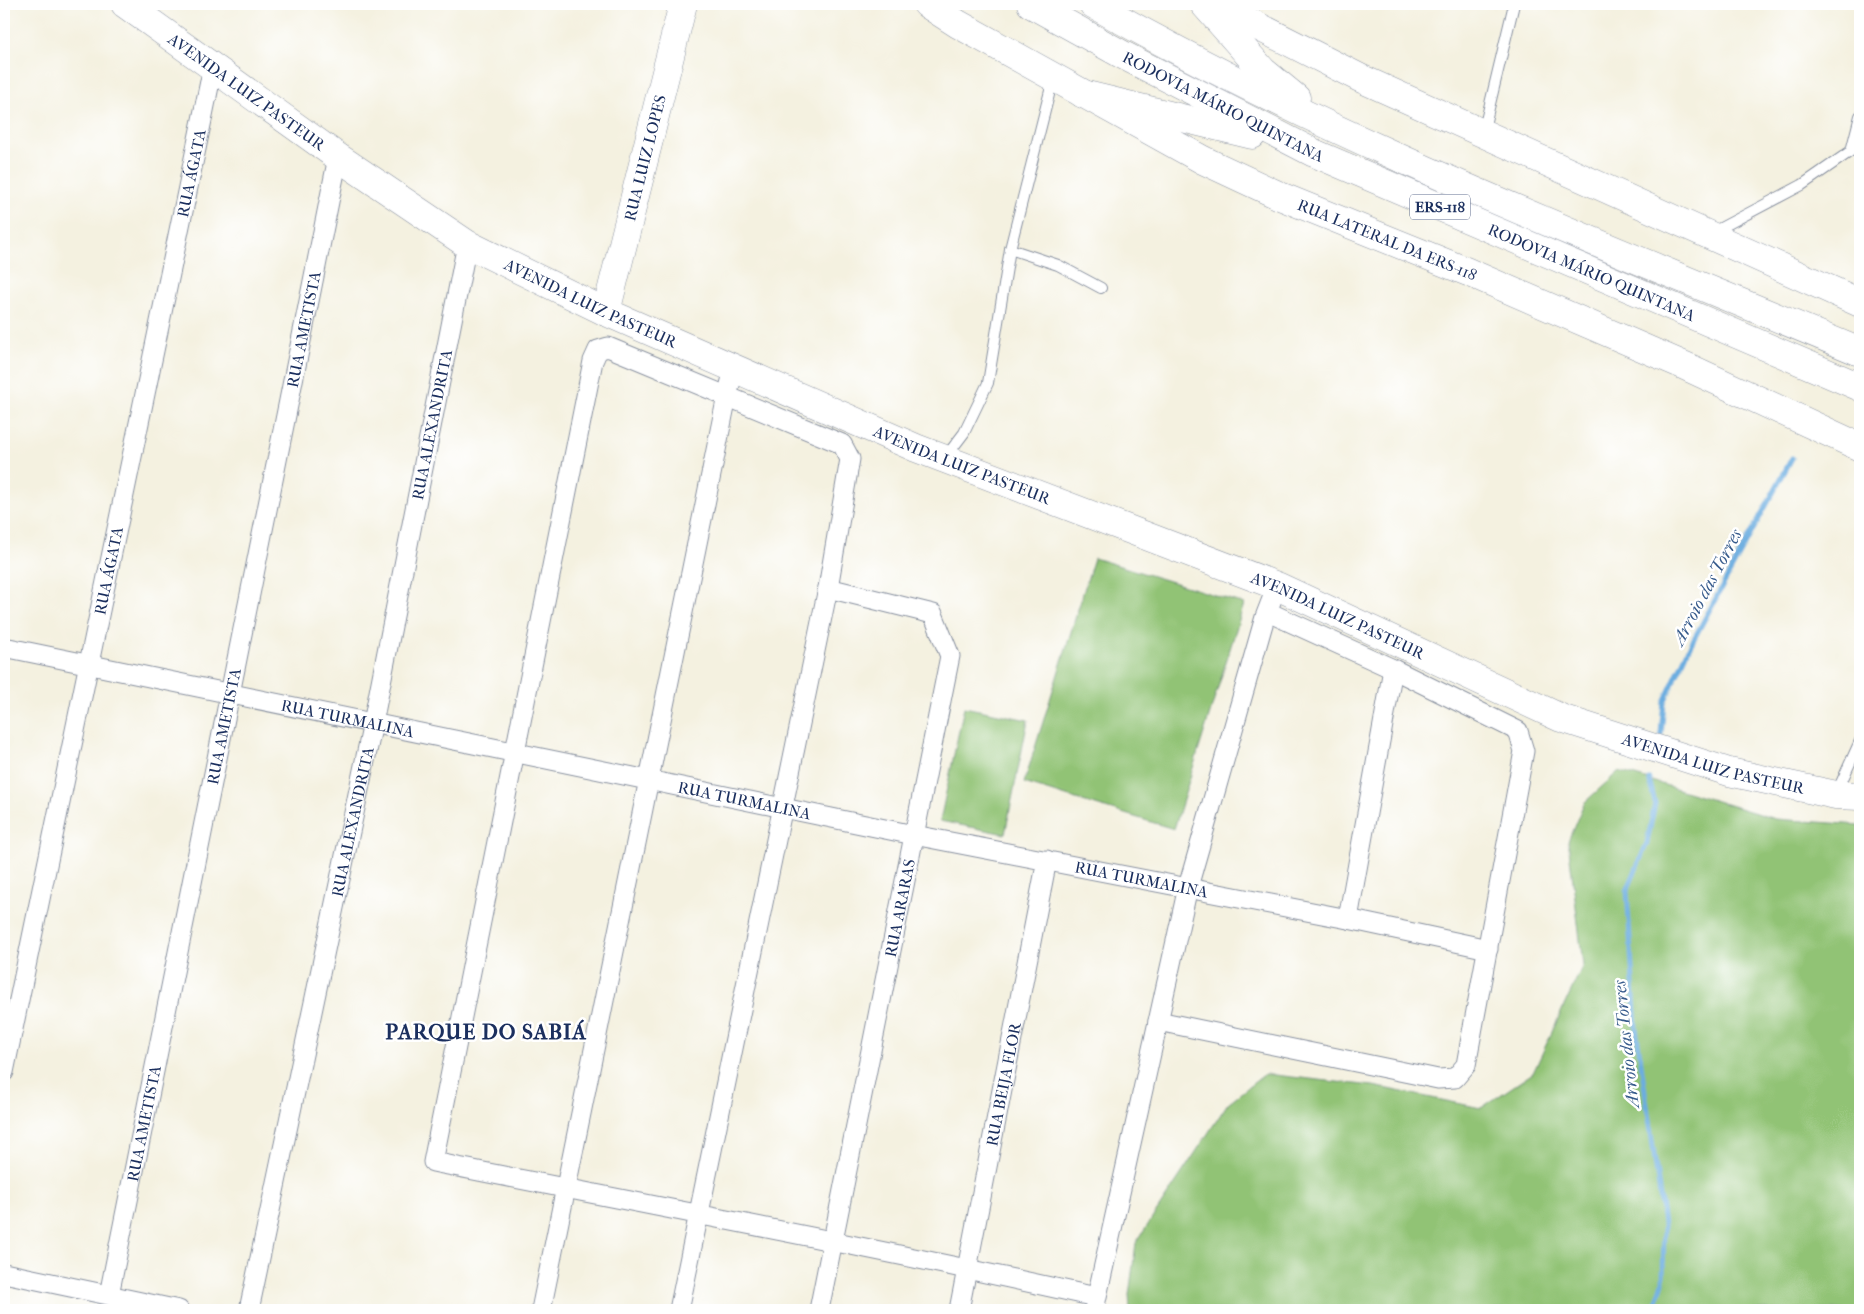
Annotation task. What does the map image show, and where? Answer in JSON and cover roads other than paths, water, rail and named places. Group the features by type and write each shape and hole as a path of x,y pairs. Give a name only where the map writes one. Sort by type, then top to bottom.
{"main road":[{"name":"AVENIDA LUIZ PASTEUR","path":"125,4 338,157 467,244 606,312 734,370 944,459 1277,586 1561,718 1729,772 1848,795"},
{"name":"RUA LUIZ LOPES","path":"606,312 683,4"},
{"name":"RUA LATERAL DA ERS-118","path":"927,4 1203,160 1280,196 1468,272 1860,447"},
{"name":"RODOVIA MÁRIO QUINTANA","path":"1031,4 1123,55 1314,153 1860,387"},
{"name":"RODOVIA MÁRIO QUINTANA","path":"1093,4 1171,46 1326,123 1468,188 1860,352"},
{"path":"1204,4 1264,71 1326,123"},
{"path":"1214,4 1360,78 1860,303"},
{"path":"1084,94 1148,112 1217,125 1314,153"}],"street":[{"name":"RUA ÁGATA","path":"4,1072 213,67"},
{"name":"RUA AMETISTA","path":"109,1295 338,157"},
{"name":"RUA ALEXANDRITA","path":"249,1310 372,723 467,244"},
{"path":"679,1310 698,1215 781,806 828,588 850,459 842,444 608,347 598,350 593,360 433,1162 698,1215 834,1241 968,1269 1095,1304 1188,887 1277,586"},
{"path":"541,1310 648,779 727,396 734,370"},
{"name":"RUA ARARAS","path":"819,1310 950,656 933,614 828,588"},
{"path":"1158,1021 1438,1079 1455,1078 1466,1065 1524,751 1518,731 1393,669 1268,612"},
{"name":"RUA TURMALINA","path":"4,647 914,835 1188,887 1488,949"},
{"path":"1348,919 1393,669"},
{"name":"RUA BEIJA FLOR","path":"960,1310 1048,860"},
{"path":"4,1273 179,1310"}],"lane":[{"path":"1483,134 1514,4"},
{"path":"944,459 964,433 988,383 1010,249 1054,77"},
{"path":"1707,235 1802,185 1851,151 1860,116"},
{"path":"1010,249 1058,265 1101,288"},
{"path":"1848,795 1860,741"}],"waterway":[{"name":"Arroio das Torres","path":"1661,734 1664,702 1691,644 1792,458"},
{"name":"Arroio das Torres","path":"1649,779 1655,803 1647,843 1627,891 1636,1028 1664,1224 1663,1282 1654,1310"}],"district":[{"name":"PARQUE DO SABIÁ","path":"486,1032"}]}
